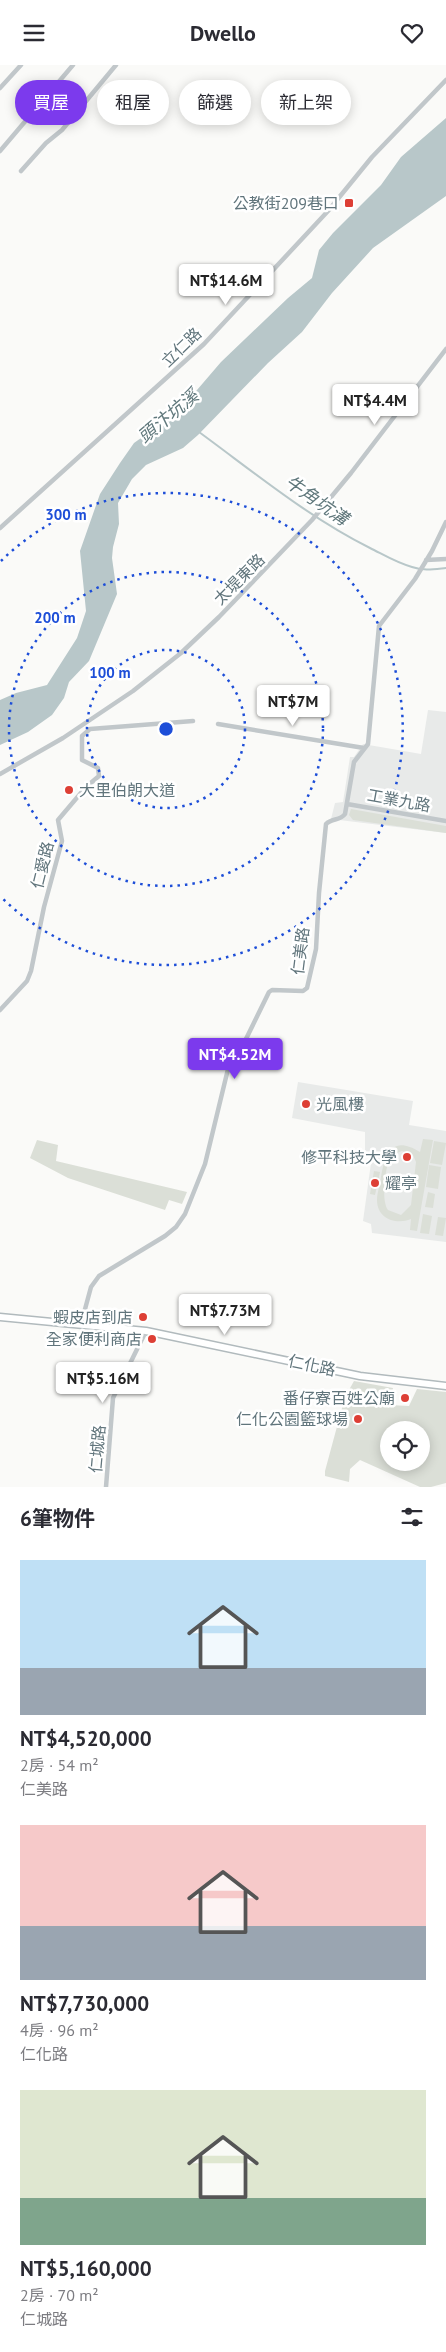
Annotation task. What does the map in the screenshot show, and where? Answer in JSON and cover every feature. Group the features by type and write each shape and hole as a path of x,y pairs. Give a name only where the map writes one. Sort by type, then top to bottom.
{"main road":[{"name":"仁化路","path":"0,1317 81,1323 146,1331 360,1376 446,1386"}],"street":[{"path":"0,88 21,65"},
{"path":"0,151 73,65"},
{"path":"21,171 46,143 62,130 116,65"},
{"name":"立仁路","path":"0,528 204,344 328,211 372,157 446,80"},
{"name":"太堤東路","path":"0,774 98,715 133,691 181,653 318,514 446,349"},
{"path":"347,804 354,762 368,744 379,625 425,562 446,522"},
{"path":"425,562 446,559"},
{"name":"仁愛路","path":"0,1010 27,981 31,971 62,841 58,820 86,787 99,776 98,768 82,761 80,757 82,736 90,729 193,721"},
{"path":"218,724 364,748"},
{"name":"工業九路","path":"347,804 446,821"},
{"name":"仁美路","path":"81,1323 91,1287 99,1276 165,1236 176,1227 186,1214 207,1157 228,1069 246,1039 269,993 272,990 303,991 308,988 316,945 317,909 326,824 330,820 344,816 347,804"},
{"name":"仁城路","path":"106,1487 113,1398 146,1331"}],"shaded area":[{"name":"頭汴坑溪","path":"446,118 446,196 373,248 332,293 302,332 268,363 198,435 183,448 146,465 132,479 118,503 119,524 112,558 117,594 89,661 69,682 64,698 52,715 28,732 0,745 0,700 16,693 47,685 77,638 86,611 80,551 100,494 134,443 179,411 221,362 288,298 312,278 319,250 333,233 381,185 401,157"},
{"path":"428,710 446,712 446,833 331,819 335,803 343,802 350,757 354,757 363,744 421,754"},
{"path":"351,809 446,826 446,833 353,820 349,815"},
{"name":"修平科技大學","path":"298,1082 413,1101 409,1125 446,1131 446,1242 372,1233 371,1224 363,1221 371,1163 365,1152 365,1132 292,1118"},
{"path":"423,1139 433,1140 417,1231 410,1230 411,1219 394,1221 384,1216 378,1207 377,1195 385,1160 392,1149 403,1145 420,1152","holes":["402,1151 413,1155 416,1162 411,1205 401,1215 388,1210 386,1206 384,1193 386,1171 389,1160 395,1154"]},
{"path":"37,1140 58,1145 56,1161 187,1192 182,1204 169,1200 165,1210 68,1178 30,1158"},
{"path":"434,1141 446,1143 442,1165 430,1163"},
{"path":"429,1165 441,1167 438,1189 426,1187"},
{"name":"耀亭","path":"374,1171 380,1172 375,1195 370,1194"},
{"path":"428,1192 435,1194 433,1208 425,1207"},
{"path":"423,1214 432,1216 429,1234 420,1233"},
{"path":"438,1217 446,1218 443,1236 435,1235"},
{"path":"354,1381 393,1388 390,1405 409,1406 417,1389 446,1392 446,1483 431,1487 420,1487 384,1471 430,1471 430,1421 380,1421 380,1469 360,1460 350,1469 349,1482 325,1476 345,1397"}],"waterway":[{"name":"牛角坑溝","path":"199,432 282,494 347,536 406,565 425,569 446,568"}],"place":[{"name":"公教街209巷口","path":"349,203"},
{"name":"大里伯朗大道","path":"69,790"},
{"name":"光風樓","path":"306,1104"},
{"name":"修平科技大學","path":"407,1157"},
{"name":"耀亭","path":"375,1183"},
{"name":"蝦皮店到店","path":"143,1317"},
{"name":"全家便利商店","path":"152,1339"},
{"name":"番仔寮百姓公廟","path":"405,1398"},
{"name":"仁化公園籃球場","path":"358,1419"}]}
